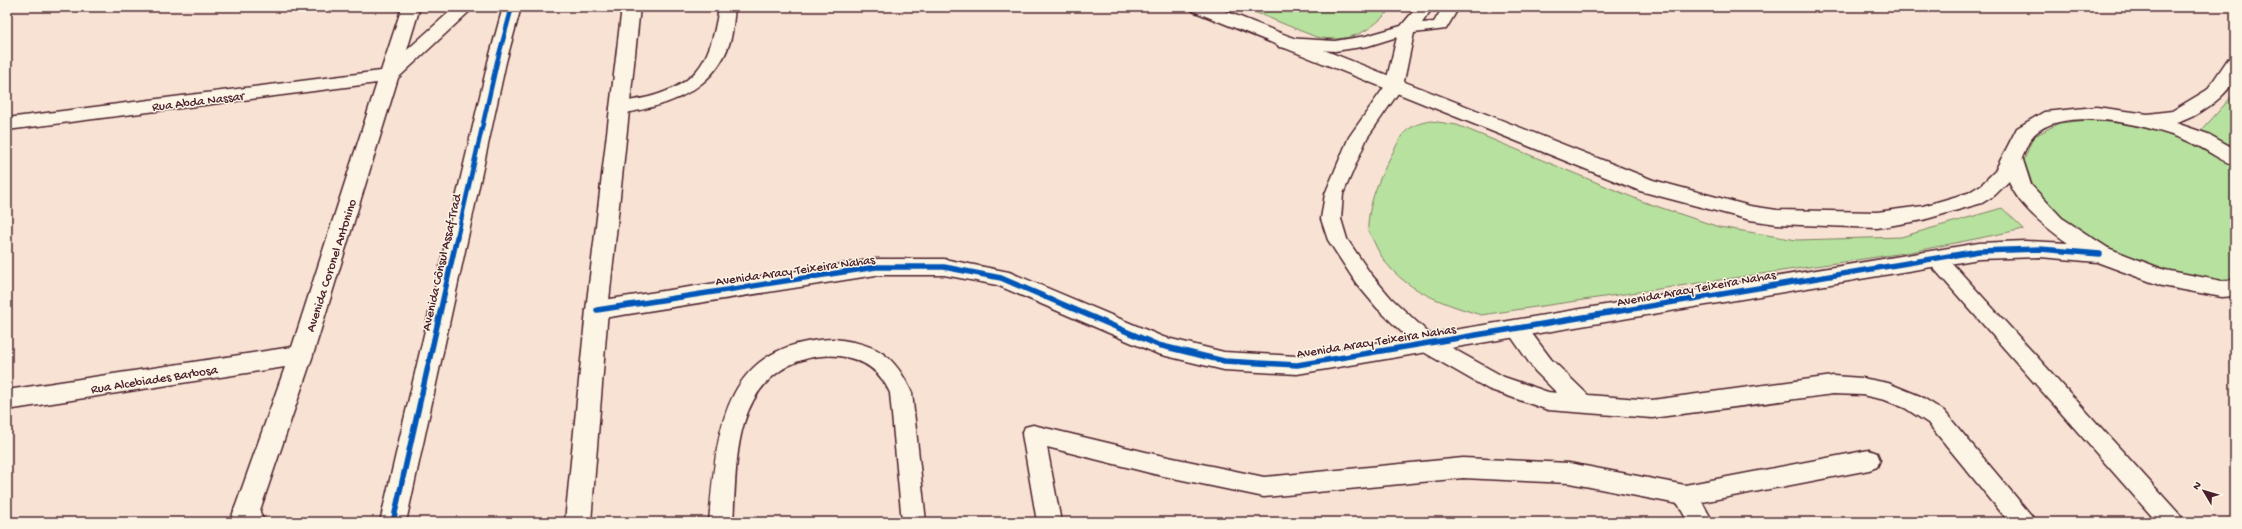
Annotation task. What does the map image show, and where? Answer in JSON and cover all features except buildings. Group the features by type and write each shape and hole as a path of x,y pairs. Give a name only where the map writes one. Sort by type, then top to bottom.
{"street":[{"name":"Avenida Coronel Antonino","path":"247,518 301,355 411,7"},
{"path":"390,76 464,7"},
{"name":"Avenida Cônsul Assaf Trad","path":"393,522 497,62 512,7"},
{"path":"578,522 596,310 631,7"},
{"path":"1199,7 1285,43 1454,108 1647,186 1750,213 1777,217 1877,220 1923,213 1959,204 1988,190 2003,175 2024,133 2051,116 2096,113 2146,120 2201,139 2235,158"},
{"path":"2146,120 2177,117 2214,94 2235,63"},
{"name":"Rua Abda Nassar","path":"7,124 390,76"},
{"path":"2012,156 2022,188 2054,223 2100,254 2162,278 2222,289 2235,288"},
{"name":"Avenida Aracy Teixeira Nahas","path":"596,310 876,267 944,267 1001,278 1158,345 1224,361 1297,365 1979,251 2015,248 2057,249 2100,254"},
{"name":"Rua Alcebiades Barbosa","path":"7,400 301,355"}],"lane":[{"path":"620,108 652,104 680,91 700,78 714,62 722,41 727,7"},
{"path":"1425,7 1407,29 1394,86 1358,137 1334,194 1331,219 1338,240 1362,278 1384,304 1427,344 1496,383 1548,401 1652,409 1833,385 1851,384 1888,391 1910,401 1936,417 2022,522"},
{"path":"1285,43 1335,46 1368,41 1407,29 1440,26 1451,7"},
{"path":"1936,258 2172,522"},
{"path":"1517,329 1543,364 1583,404"},
{"path":"721,522 730,429 737,409 748,390 762,372 782,359 803,351 839,347 862,352 879,361 892,374 901,393 914,522"},
{"path":"1049,522 1033,434 1154,464 1264,487 1463,468 1569,473 1685,495 1869,460"},
{"path":"1685,495 1701,522"}],"green space":[{"path":"1242,7 1364,7 1388,12 1372,26 1356,35 1347,38 1327,39 1316,37"},
{"path":"2235,93 2235,147 2201,131"},
{"path":"2099,119 2146,126 2195,144 2235,167 2235,278 2215,280 2161,271 2108,250 2063,221 2034,189 2024,160 2033,137 2059,123"},
{"path":"1431,121 1457,125 1644,202 1719,227 1797,240 1901,237 2002,208 2024,229 1911,252 1481,315 1433,298 1405,281 1393,271 1382,258 1368,229 1369,213 1380,178 1402,135 1415,125"}],"cycle path":[{"path":"393,522 497,62 512,7"},
{"path":"597,310 876,267 944,267 1001,278 1158,345 1224,361 1297,365 1979,251 2040,249 2100,254"}]}
